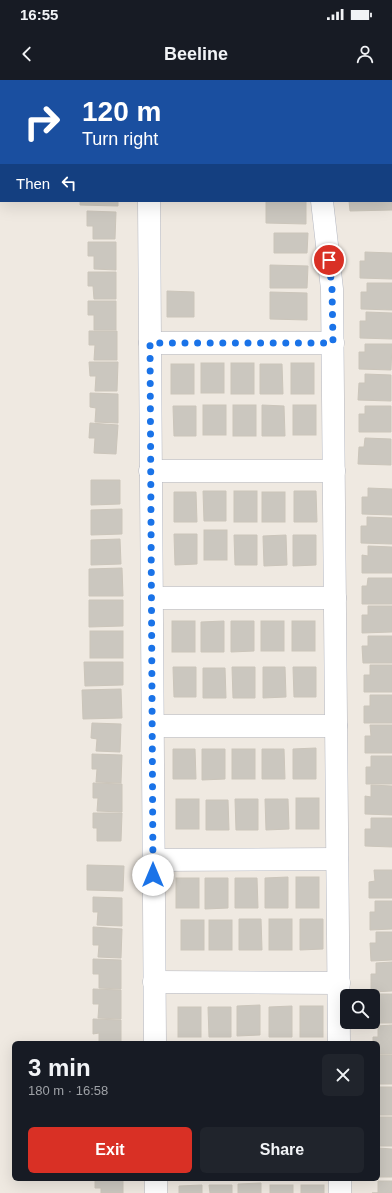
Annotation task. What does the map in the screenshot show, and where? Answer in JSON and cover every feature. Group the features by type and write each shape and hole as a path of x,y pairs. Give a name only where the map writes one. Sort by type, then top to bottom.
{"street":[{"path":"149,202 155,1041"},
{"path":"322,202 332,289 339,1041"},
{"path":"150,343 333,343"},
{"path":"150,471 334,471"},
{"path":"152,598 335,598"},
{"path":"153,726 336,726"},
{"path":"153,860 337,860"},
{"path":"154,982 339,983"},
{"path":"156,1181 156,1193"},
{"path":"340,1181 340,1193"}],"building":[{"path":"80,202 118,202 118,206 80,205"},
{"path":"266,202 306,202 306,224 266,223"},
{"path":"349,202 392,202 392,210 350,211"},
{"path":"87,211 116,212 115,239 93,239 93,226 87,226"},
{"path":"274,233 308,233 307,253 274,253"},
{"path":"88,242 116,242 116,270 94,269 94,256 88,256"},
{"path":"365,252 392,253 392,279 360,278 360,261 365,261"},
{"path":"270,265 308,266 307,288 270,288"},
{"path":"88,272 116,272 116,299 94,299 93,286 88,286"},
{"path":"367,283 392,283 392,310 361,309 361,292 367,292"},
{"path":"167,291 194,292 194,317 167,317"},
{"path":"270,292 307,293 307,320 270,319"},
{"path":"88,301 116,301 116,330 94,330 94,315 88,315"},
{"path":"366,312 392,313 392,339 360,338 360,321 366,321"},
{"path":"89,331 117,331 117,360 94,360 95,345 89,345"},
{"path":"365,344 392,344 391,370 359,369 359,352 365,352"},
{"path":"89,362 118,362 117,391 95,391 96,376 90,376"},
{"path":"201,363 224,363 224,393 201,393"},
{"path":"231,363 254,363 254,394 231,394"},
{"path":"291,363 314,363 314,394 291,394"},
{"path":"171,364 194,364 194,394 171,394"},
{"path":"260,364 282,364 283,394 260,394"},
{"path":"365,374 391,375 391,401 358,400 359,383 365,383"},
{"path":"90,393 118,394 118,423 95,422 96,408 90,407"},
{"path":"203,405 226,405 226,435 203,435"},
{"path":"233,405 256,405 256,436 233,436"},
{"path":"262,405 284,406 285,436 262,436"},
{"path":"293,405 316,405 316,435 293,435"},
{"path":"173,406 196,406 196,436 174,436"},
{"path":"365,406 391,406 391,432 359,432 359,414 365,414"},
{"path":"90,423 118,425 116,454 94,453 95,438 89,438"},
{"path":"365,438 391,439 391,465 358,464 359,447 364,447"},
{"path":"91,480 120,480 120,504 91,505"},
{"path":"368,488 392,489 392,515 362,514 362,497 368,497"},
{"path":"203,491 226,491 226,521 204,521"},
{"path":"234,491 257,491 257,522 234,522"},
{"path":"294,491 316,491 317,522 294,522"},
{"path":"174,492 196,492 197,522 174,522"},
{"path":"262,492 285,492 285,522 262,522"},
{"path":"122,509 122,534 91,535 91,510"},
{"path":"367,517 392,518 392,544 361,543 361,526 367,526"},
{"path":"204,530 227,530 227,560 204,560"},
{"path":"174,534 197,534 197,564 175,565"},
{"path":"234,535 257,535 257,565 235,565"},
{"path":"286,535 287,565 264,566 263,536"},
{"path":"293,535 316,535 316,565 293,566"},
{"path":"120,539 121,564 91,565 91,540"},
{"path":"368,546 392,547 392,573 362,573 362,555 368,556"},
{"path":"122,568 123,596 89,596 89,569"},
{"path":"368,578 392,578 392,604 362,604 362,586 367,586"},
{"path":"89,600 123,600 123,626 89,627"},
{"path":"368,606 392,606 392,632 362,633 362,615 368,615"},
{"path":"172,621 195,621 195,652 172,652"},
{"path":"224,621 224,652 201,652 201,622"},
{"path":"231,621 254,621 254,651 231,652"},
{"path":"261,621 284,621 284,651 261,651"},
{"path":"292,621 315,621 315,651 292,651"},
{"path":"90,631 123,631 123,658 90,658"},
{"path":"368,636 392,636 392,663 363,663 362,646 368,646"},
{"path":"84,662 123,662 123,685 85,686"},
{"path":"370,665 392,665 392,692 364,692 364,675 370,675"},
{"path":"173,667 196,667 196,697 174,697"},
{"path":"232,667 255,667 255,698 233,698"},
{"path":"263,667 285,667 286,697 263,698"},
{"path":"293,667 316,667 316,697 294,697"},
{"path":"203,668 225,668 226,698 203,698"},
{"path":"121,689 122,718 83,719 82,690"},
{"path":"370,695 392,695 392,723 364,723 364,706 370,706"},
{"path":"92,723 121,724 120,752 96,751 97,739 91,738"},
{"path":"370,725 392,725 392,753 365,753 365,736 371,736"},
{"path":"316,748 316,779 293,779 293,749"},
{"path":"173,749 195,749 196,779 173,779"},
{"path":"202,749 225,749 225,779 202,780"},
{"path":"232,749 255,749 255,779 232,779"},
{"path":"262,749 284,749 285,779 262,779"},
{"path":"92,754 122,755 121,783 96,782 97,769 92,769"},
{"path":"371,756 392,756 392,784 366,784 366,767 371,767"},
{"path":"93,783 122,784 122,812 97,811 98,798 93,798"},
{"path":"371,785 392,786 392,815 365,814 365,796 371,797"},
{"path":"296,798 319,798 319,829 296,829"},
{"path":"176,799 199,799 199,829 176,829"},
{"path":"235,799 258,799 258,830 236,830"},
{"path":"265,799 288,799 289,829 266,830"},
{"path":"206,800 228,800 229,830 206,830"},
{"path":"93,813 122,813 121,841 97,841 97,828 93,828"},
{"path":"371,818 392,818 392,847 365,846 365,829 371,829"},
{"path":"87,865 124,866 123,891 87,890"},
{"path":"374,870 392,870 392,898 369,898 369,882 375,881"},
{"path":"288,877 288,908 265,908 265,878"},
{"path":"296,877 319,877 319,908 296,908"},
{"path":"176,878 199,878 199,908 176,908"},
{"path":"205,878 228,878 228,908 205,909"},
{"path":"235,878 257,878 258,908 235,908"},
{"path":"93,897 122,898 122,926 97,925 98,912 93,912"},
{"path":"375,901 392,901 392,929 370,930 370,912 375,912"},
{"path":"239,919 261,919 262,950 239,950"},
{"path":"269,919 292,919 292,950 269,950"},
{"path":"300,919 323,919 323,949 300,950"},
{"path":"181,920 204,920 204,950 181,950"},
{"path":"209,920 232,920 232,950 209,950"},
{"path":"93,927 122,929 121,958 98,957 99,945 93,945"},
{"path":"376,932 392,932 392,960 371,961 370,943 376,943"},
{"path":"93,959 121,960 121,989 99,988 99,974 93,974"},
{"path":"392,962 392,991 380,992 380,989 371,989 371,974 376,974 376,963"},
{"path":"93,989 121,990 121,1019 98,1018 99,1004 93,1004"},
{"path":"380,994 392,994 392,1023 380,1023"},
{"path":"260,1005 260,1035 237,1036 237,1006"},
{"path":"292,1006 292,1037 269,1037 269,1007"},
{"path":"300,1006 323,1006 323,1037 300,1037"},
{"path":"178,1007 201,1007 201,1037 178,1037"},
{"path":"208,1007 231,1007 231,1037 209,1037"},
{"path":"93,1019 121,1020 121,1041 99,1041 99,1033 93,1034"},
{"path":"392,1025 392,1054 380,1054 380,1041 373,1041 373,1037 378,1037 378,1029 380,1029 380,1026"},
{"path":"380,1055 392,1055 392,1084 380,1084"},
{"path":"380,1087 392,1087 392,1115 380,1115"},
{"path":"380,1117 392,1117 392,1146 380,1146"},
{"path":"380,1148 392,1149 392,1177 380,1177"},
{"path":"95,1181 123,1181 123,1193 101,1193 101,1188 95,1188"},
{"path":"378,1181 392,1181 392,1193 378,1193"},
{"path":"261,1183 261,1193 238,1193 238,1184"},
{"path":"202,1185 202,1193 179,1193 179,1186"},
{"path":"209,1185 232,1185 232,1193 210,1193"},
{"path":"270,1185 293,1185 293,1193 270,1193"},
{"path":"301,1185 324,1185 324,1193 301,1193"}],"route":[{"path":"153,875 150,343 333,343 332,289 329,260"}]}
